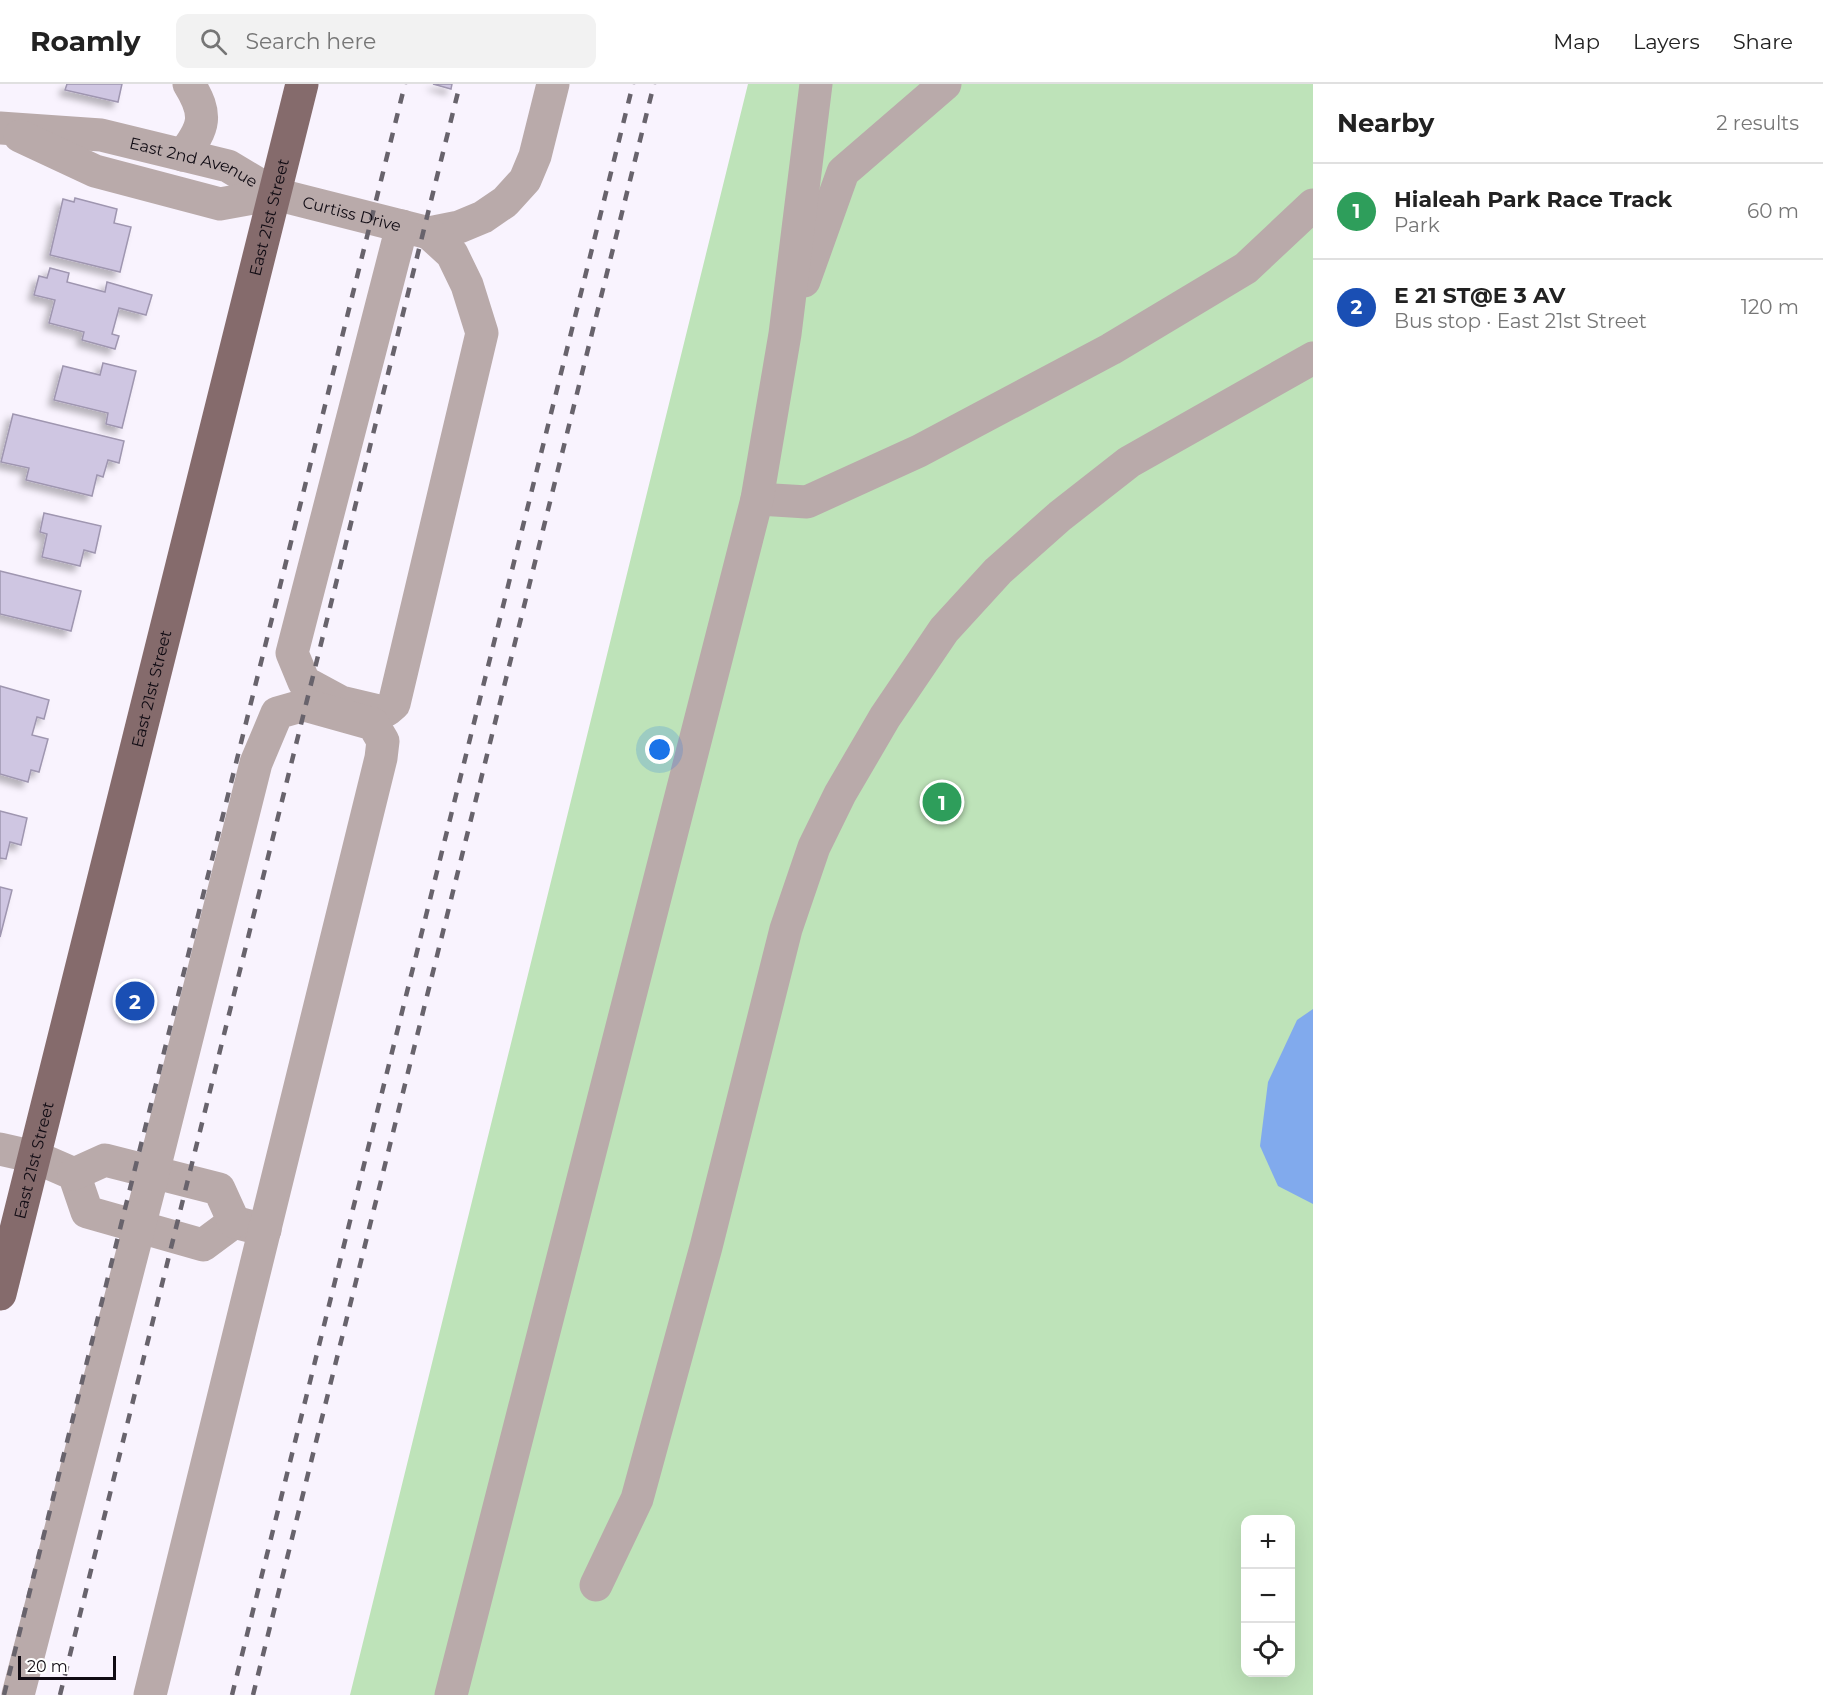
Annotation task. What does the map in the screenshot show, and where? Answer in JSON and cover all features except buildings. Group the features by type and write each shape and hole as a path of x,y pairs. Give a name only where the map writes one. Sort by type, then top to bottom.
{"main road":[{"name":"East 21st Street","path":"2,1280 302,84"}],"street":[{"path":"183,155 201,127 201,103 189,84"},
{"path":"416,229 459,227 483,217 505,202 525,180 536,156 553,84"},
{"path":"451,1695 757,499 785,334 816,84"},
{"path":"785,334 843,172 945,84"},
{"name":"East 2nd Avenue","path":"2,128 101,135 228,166 275,194"},
{"name":"East 2nd Avenue","path":"2,128 94,171 220,204 275,194"},
{"name":"Curtiss Drive","path":"275,194 416,229"},
{"path":"757,499 807,502 929,446 1111,349 1246,268 1313,205"},
{"path":"416,229 452,254 467,285 482,333 394,704 387,710 379,711 340,702 304,682 292,652 416,229"},
{"path":"596,1586 637,1500 700,1269 783,939 814,847 840,794 885,717 944,630 998,571 1060,516 1129,462 1313,358"},
{"path":"18,1695 256,763 277,713 305,705 373,724 383,741 381,758 250,1226 150,1695"},
{"path":"0,1149 34,1157 74,1174 105,1160 219,1190 250,1226"},
{"path":"74,1174 87,1212 203,1245 250,1226"}],"green space":[{"path":"748,84 1313,84 1313,1695 350,1695"}],"water":[{"path":"1313,1009 1313,1204 1278,1186 1260,1146 1268,1082 1297,1020"}],"railway":[{"path":"4,1695 405,84"},
{"path":"60,1695 460,84"},
{"path":"232,1695 633,84"},
{"path":"253,1695 654,84"}],"place":[{"name":"Hialeah Park Race Track","path":"942,802"},
{"name":"E 21 ST@E 3 AV","path":"135,1001"}]}
